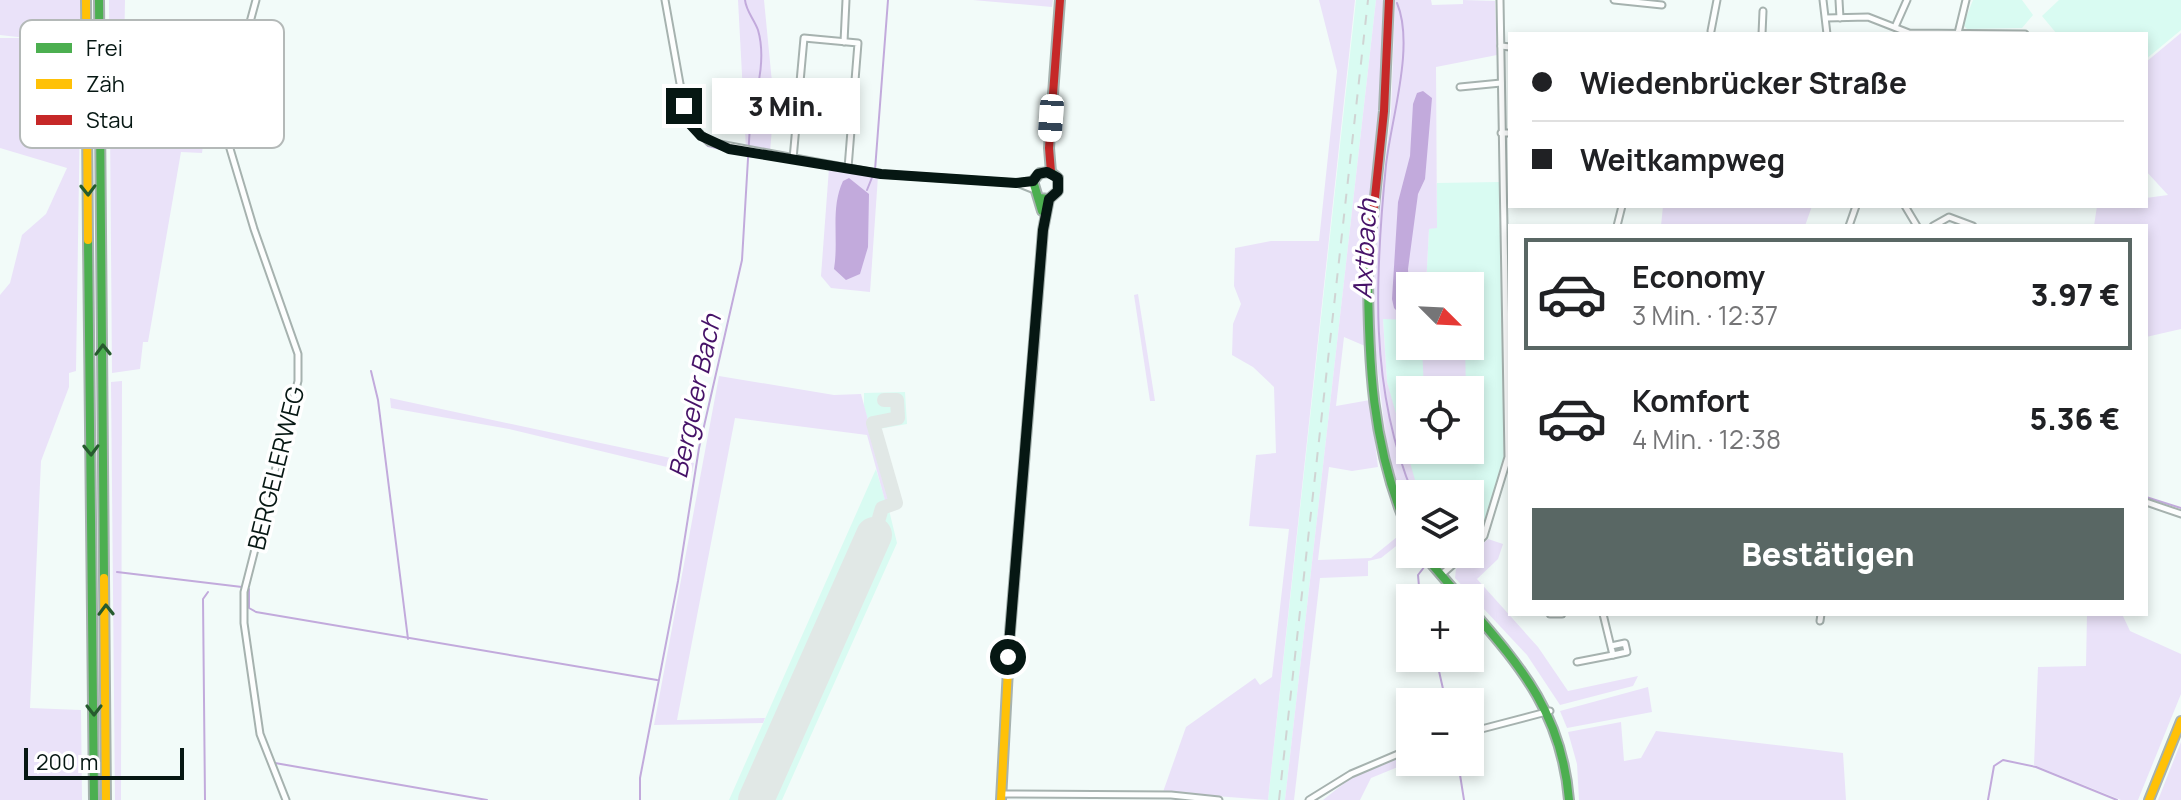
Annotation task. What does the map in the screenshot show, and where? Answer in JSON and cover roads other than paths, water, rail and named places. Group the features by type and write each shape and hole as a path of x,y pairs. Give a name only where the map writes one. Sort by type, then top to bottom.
{"main road":[{"path":"86,0 86,20"},
{"path":"99,0 99,20"},
{"path":"1001,797 1012,604 1043,230 1044,198 1032,185 1047,172 1060,0"},
{"path":"1389,0 1384,111 1368,257 1368,336 1372,389 1389,487 1396,503"},
{"path":"87,148 94,800"},
{"path":"100,148 106,800"},
{"path":"1044,198 1059,187 1058,178 1047,172"},
{"path":"1435,568 1449,584"},
{"path":"1484,625 1523,671 1550,711 1567,767 1569,800"},
{"path":"2149,800 2181,721"}],"street":[{"name":"BERGELERWEG","path":"251,20 256,0"},
{"path":"665,0 689,123 709,142 875,173 1032,185"},
{"path":"844,42 846,0"},
{"path":"1484,536 1507,467 1508,326 1500,0"},
{"path":"1614,0 1662,5"},
{"path":"1711,31 1717,0"},
{"path":"1823,0 1827,32"},
{"path":"1839,0 1840,18"},
{"path":"1895,27 1907,0"},
{"path":"1958,32 1966,0"},
{"path":"1762,32 1763,11"},
{"path":"1826,18 1868,17 1907,32"},
{"path":"793,159 804,38 858,43 848,168"},
{"path":"1501,46 1508,47"},
{"path":"1460,87 1501,83"},
{"path":"1501,133 1508,133"},
{"name":"BERGELERWEG","path":"231,148 298,354 298,381 244,592 244,623 260,734 286,800"},
{"path":"1937,224 1949,217 1968,224"},
{"path":"2148,503 2181,514"},
{"path":"1441,575 1449,568"},
{"path":"1604,616 1613,655"},
{"path":"1577,662 1627,652 1625,643 1611,646"},
{"path":"1484,728 1550,711"},
{"path":"1309,800 1351,774 1396,755"},
{"path":"1001,797 1171,795 1219,800"}],"waterway":[{"path":"662,0 686,125 708,146 751,156"},
{"name":"Bergeler Bach","path":"640,800 640,778 678,581 699,448 742,260 751,108 761,59 758,30 745,0"},
{"path":"867,190 875,170 888,0"},
{"name":"Axtbach","path":"1397,3 1402,20 1403,61 1386,165 1378,290 1382,373 1389,414 1408,480"},
{"path":"371,371 378,400 408,639"},
{"path":"2148,498 2181,508"},
{"name":"Axtbach","path":"1419,584 1418,575 1423,568"},
{"path":"117,572 242,587"},
{"path":"249,589 249,608 256,612 657,680"},
{"path":"205,800 203,599 208,592"},
{"name":"Axtbach","path":"1439,672 1443,688"},
{"path":"1988,800 1994,766 2003,760 2036,767 2117,800"},
{"path":"275,763 487,800"},
{"name":"Axtbach","path":"1460,776 1464,800"}],"railway":[{"path":"1279,800 1368,0"}]}
